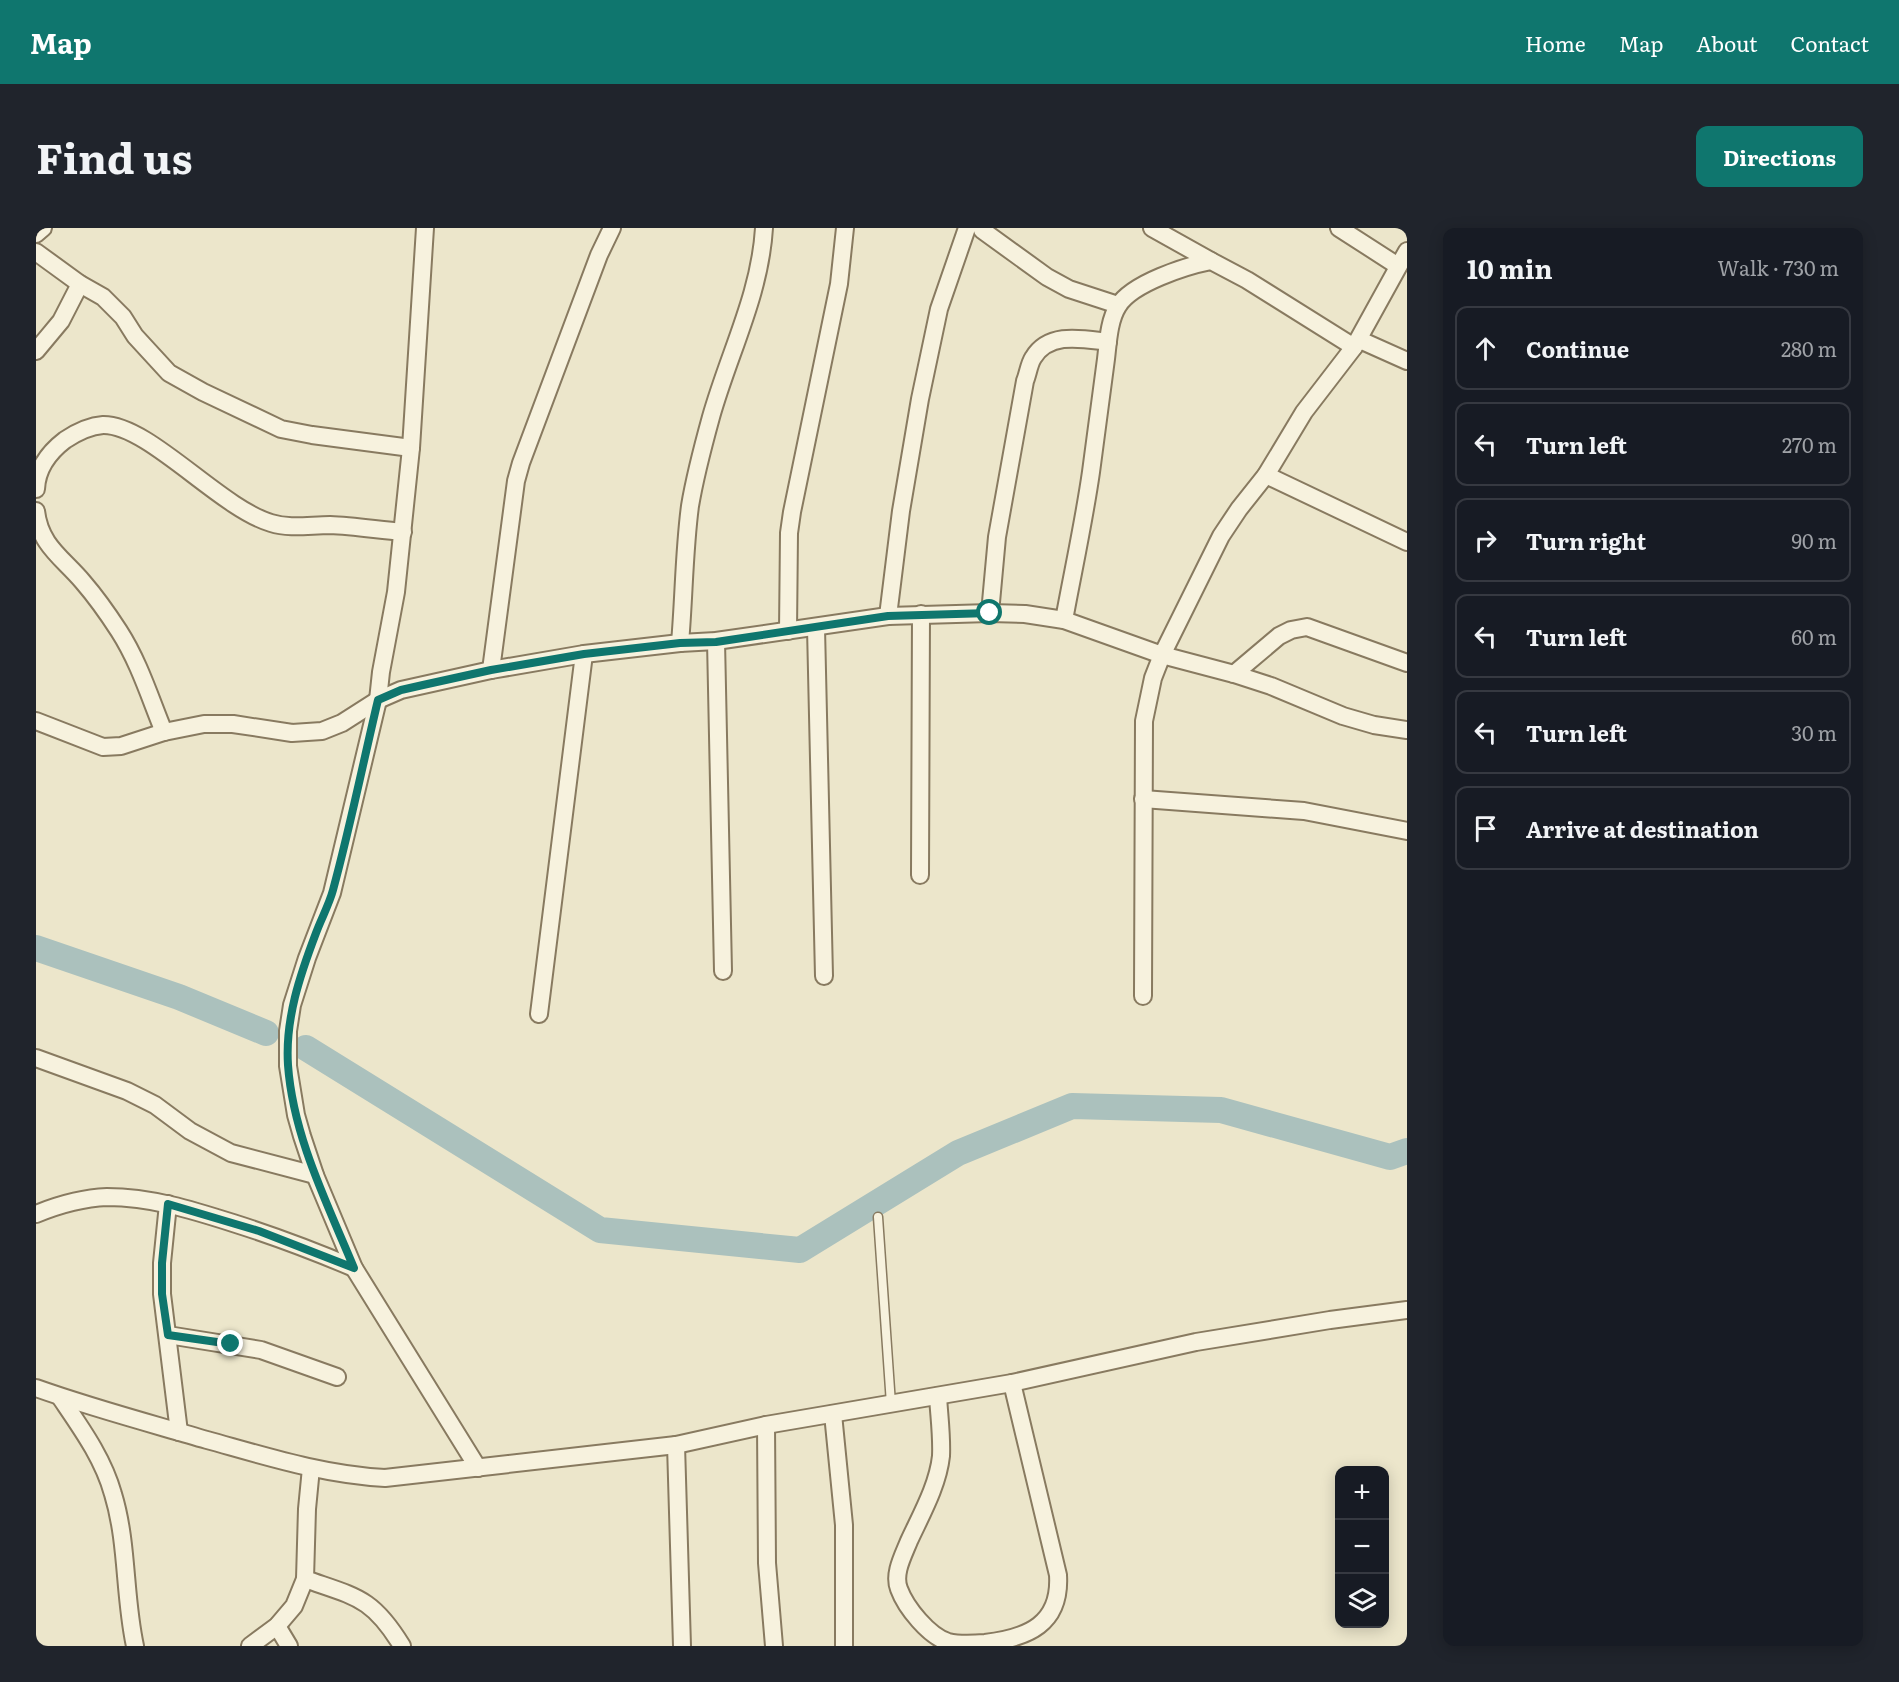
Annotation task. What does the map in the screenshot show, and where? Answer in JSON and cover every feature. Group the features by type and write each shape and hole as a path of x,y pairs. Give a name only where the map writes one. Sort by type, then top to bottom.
{"street":[{"path":"36,234 43,228"},
{"path":"425,228 411,448 396,591 378,700 332,893 292,1005 288,1031 288,1066 296,1115 315,1175 354,1268 478,1468"},
{"path":"491,670 509,517 518,472 599,255 612,228"},
{"path":"680,643 690,509 695,478 712,415 749,310 760,262 764,228"},
{"path":"788,631 789,532 838,284 845,228"},
{"path":"888,616 901,511 922,388 939,309 978,228 1047,277 1069,289 1118,304"},
{"path":"1152,228 1357,344 1407,360"},
{"path":"1340,228 1398,266"},
{"path":"1143,996 1144,721 1153,678 1162,655 1221,536 1266,475 1304,412 1357,344 1407,251"},
{"path":"36,252 80,284 103,297 119,312 135,336 169,373 222,401 281,429 411,448"},
{"path":"1064,620 1091,473 1108,342 1118,304 1131,293 1167,273 1211,261"},
{"path":"36,351 61,321 80,284"},
{"path":"990,613 997,537 1025,381 1033,358 1047,343 1070,337 1108,342"},
{"path":"36,489 37,473 56,447 87,428 104,425 143,438 214,492 271,523 293,527 332,525 403,532"},
{"path":"1266,475 1407,542"},
{"path":"36,511 37,523 45,540 105,610 129,648 164,732"},
{"path":"36,721 103,747 121,746 164,732 214,724 233,724 292,733 322,731 342,723 378,700 401,690 491,670 584,654 680,643 716,642 888,616 990,613 1025,614 1064,620 1162,655 1271,686 1343,716 1374,725 1407,730"},
{"path":"920,875 921,614"},
{"path":"1234,674 1279,636 1291,630 1307,627 1407,663"},
{"path":"816,628 824,976"},
{"path":"716,642 723,971"},
{"path":"539,1014 584,654"},
{"path":"1143,799 1304,811 1407,831"},
{"path":"36,1058 117,1088 155,1105 190,1131 231,1153 315,1175"},
{"path":"36,1214 54,1207 107,1197 168,1204 259,1231 354,1268"},
{"path":"168,1204 162,1263 162,1294 180,1432"},
{"path":"36,1388 180,1432 311,1468 385,1478 676,1445 766,1425 1012,1383 1196,1342 1407,1310"},
{"path":"168,1335 261,1350 337,1377"},
{"path":"938,1396 941,1456 935,1480 899,1564 898,1587 908,1608 927,1628 947,1641 970,1644 1002,1641 1033,1631 1047,1617 1054,1605 1059,1588 1058,1575 1012,1383"},
{"path":"60,1396 97,1453 113,1494 123,1552 128,1617 135,1646"},
{"path":"833,1414 844,1525 844,1646"},
{"path":"766,1425 768,1563 774,1646"},
{"path":"676,1445 682,1646"},
{"path":"250,1646 277,1626 294,1606 305,1579 311,1468"},
{"path":"305,1579 366,1602 381,1615 402,1646"},
{"path":"277,1626 289,1646"}],"lane":[{"path":"878,1217 891,1404"}],"waterway":[{"path":"36,948 179,997 266,1033"},
{"path":"306,1048 600,1230 800,1250 958,1153 1072,1106 1221,1110 1390,1157 1407,1151"}],"route":[{"path":"231,1344 168,1335 162,1294 162,1263 168,1204 259,1231 313,1250 354,1268 315,1175 296,1115 288,1066 288,1031 292,1005 332,893 378,700 401,690 423,685 491,670 584,654 680,643 716,642 888,616 990,613"}]}
